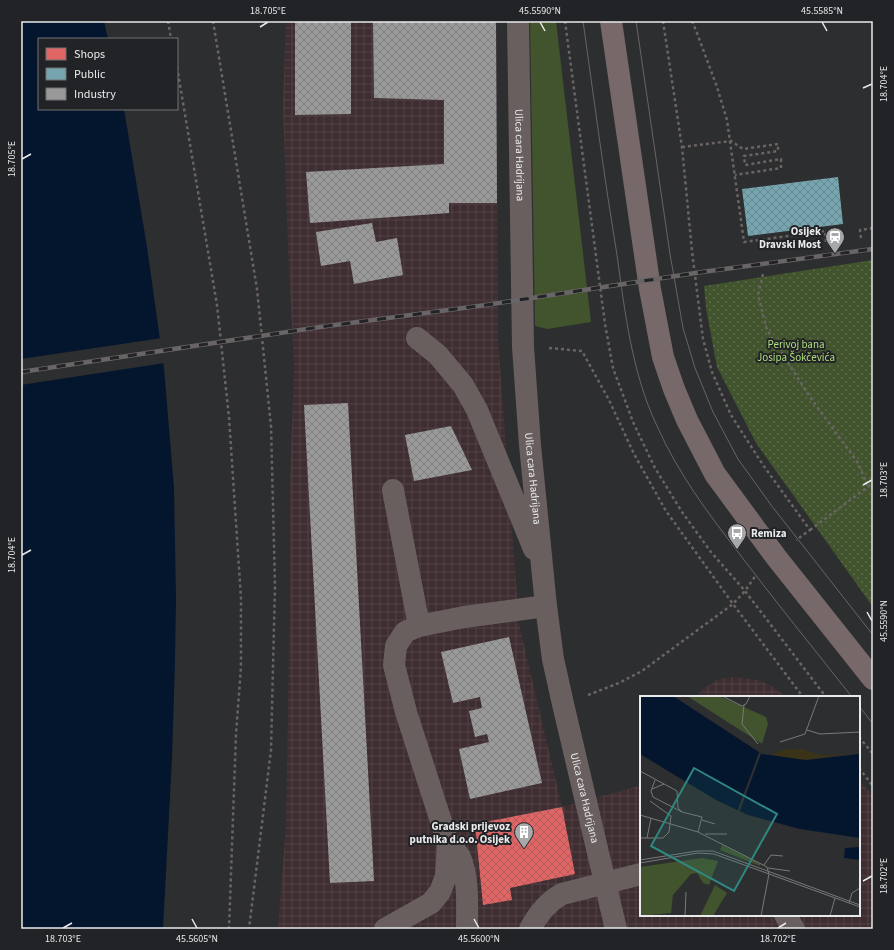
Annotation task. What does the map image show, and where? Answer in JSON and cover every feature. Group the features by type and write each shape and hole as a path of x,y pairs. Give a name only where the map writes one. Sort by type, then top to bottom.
{"main road":[{"path":"611,21 650,289 663,357 676,395 700,448 715,474 776,556 873,679"}],"street":[{"name":"Ulica cara Hadrijana","path":"518,21 524,347 541,566 554,659 563,704 616,929"},
{"path":"417,338 438,355 463,385 477,410 541,566"},
{"path":"393,490 419,626"},
{"path":"467,929 465,877 459,857 448,843 406,712 394,665 396,646 405,632 419,626 464,617 546,606"},
{"path":"385,929 431,904 440,892 446,876 448,843"},
{"path":"530,929 552,899 562,894 640,874"},
{"path":"786,916 794,929"}],"path":[{"path":"168,21 171,38"},
{"path":"213,21 258,289 271,426 275,585 271,750 249,929"},
{"path":"663,21 682,147 692,251 703,339 712,372 731,415 763,465 810,530"},
{"path":"692,21 717,87 727,120 744,242 825,231 826,243"},
{"path":"178,73 217,305 228,417 241,598 241,666 236,734 229,929"},
{"path":"682,147 731,142 743,149 778,144 778,150 744,156 745,165 781,159 781,168 735,175"},
{"path":"861,238 860,230 873,228"},
{"path":"763,274 758,295 767,330 810,397 858,463 868,487"},
{"path":"524,347 582,350 634,454 666,511 733,604 802,696"},
{"path":"563,704 619,683 642,671 733,604 745,591 756,575 776,556 873,484"},
{"path":"860,738 873,754"},
{"path":"860,769 873,786"}],"shaded area":[{"path":"286,21 496,21 498,340 519,624 562,807 640,784 640,916 860,916 860,780 873,797 873,929 278,929 286,825 290,601 290,484 294,366 283,105"},
{"path":"734,677 758,680 771,686 785,696 698,696 703,689 719,679"}],"green space":[{"path":"530,21 556,21 591,322 547,329 535,326"},
{"name":"Perivoj bana Josipa Šokčevića","path":"873,260 873,607 756,443 717,367 706,308 704,286"}],"water":[{"path":"21,21 104,21 108,38 38,38 38,110 124,110 147,247 164,368 174,488 176,597 175,662 172,758 163,929 21,929"}],"pier":[{"path":"162,338 165,363 21,385 21,359"}],"building: Shops":[{"name":"Gradski prijevoz putnika d.o.o. Osijek","path":"562,807 575,874 510,888 512,900 483,905 475,824"}],"building: Public":[{"name":"Osijek Dravski Most","path":"838,177 843,224 748,236 742,189"}],"building: Industry":[{"path":"295,21 351,21 351,114 295,115"},
{"path":"373,21 496,21 497,203 449,203 449,213 310,223 306,172 444,164 444,100 374,98"},
{"path":"372,223 376,242 397,238 403,275 354,284 350,261 321,266 316,232"},
{"path":"348,403 374,881 330,883 304,405"},
{"path":"451,426 472,470 414,481 405,435"},
{"path":"509,637 542,783 470,799 459,749 489,742 487,734 475,737 469,711 482,708 480,697 453,703 441,652"}],"tram line":[{"path":"583,21 603,167 627,321 635,364 648,406 674,460 704,507 766,589 851,696"},
{"path":"636,21 670,254 683,328 695,368 713,412 738,459 771,505 873,635"},
{"path":"860,707 873,724"}],"railway":[{"path":"21,372 320,327 486,305 702,272 873,249"}],"place":[{"name":"Osijek Dravski Most","path":"835,254"},
{"name":"Remiza","path":"737,550"},
{"name":"Gradski prijevoz putnika d.o.o. Osijek","path":"524,849"}]}
